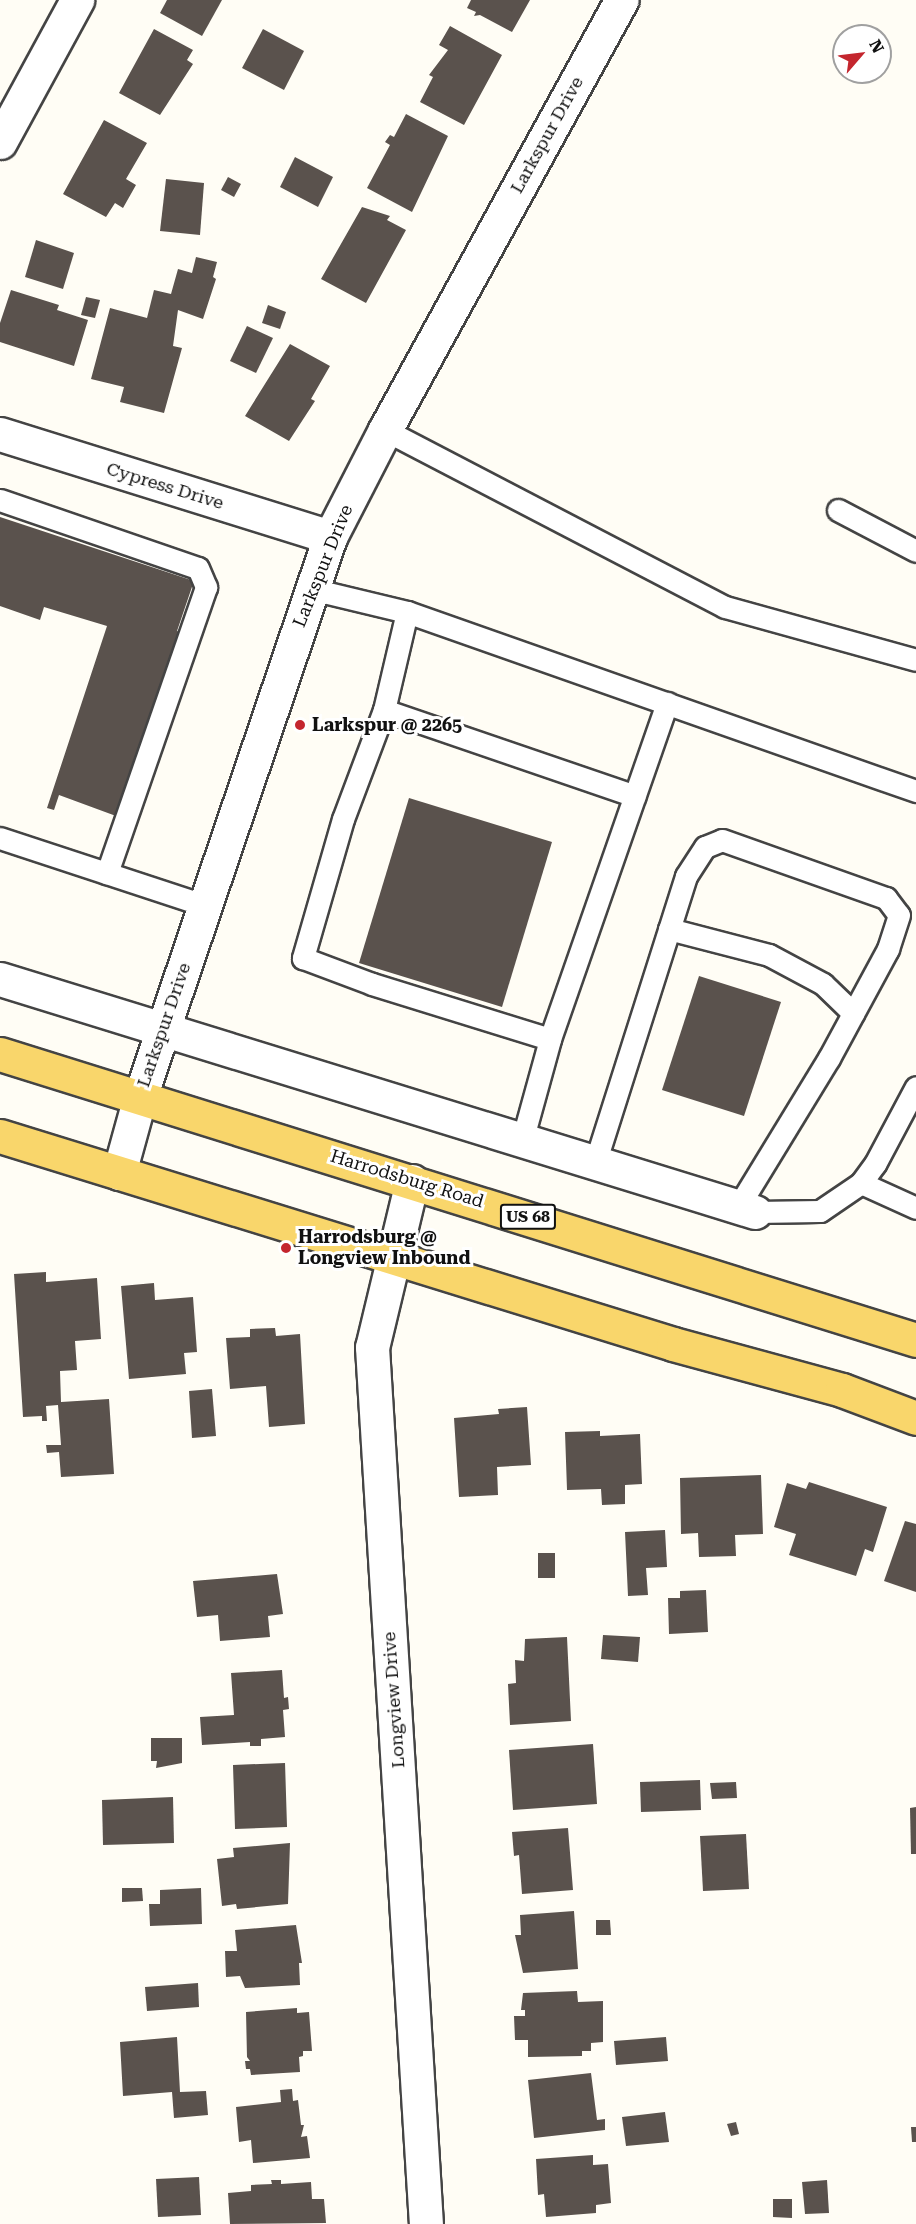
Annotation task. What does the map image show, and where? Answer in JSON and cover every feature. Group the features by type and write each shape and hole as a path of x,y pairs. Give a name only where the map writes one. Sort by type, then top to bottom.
{"main road":[{"name":"Harrodsburg Road","path":"0,1054 916,1340"},
{"path":"0,1136 674,1344 842,1390 916,1418"}],"street":[{"path":"0,142 77,0"},
{"name":"Larkspur Drive","path":"119,1173 162,1030 330,537 385,430 621,0"},
{"name":"Cypress Drive","path":"0,434 330,537"},
{"path":"0,979 746,1209"},
{"name":"Longview Drive","path":"412,1181 391,1258 372,1347 426,2224"}],"lane":[{"path":"385,430 725,607 916,660"},
{"path":"0,500 198,568 206,586 107,873"},
{"path":"838,510 916,551"},
{"path":"311,589 407,612 916,791"},
{"path":"407,612 384,710 343,819 303,958 372,984 550,1039"},
{"path":"522,1141 550,1039 667,703"},
{"path":"384,710 634,796"},
{"path":"0,838 204,905"},
{"path":"595,1163 686,876 697,856 713,841 722,840 886,898 896,909 899,923 853,1013 746,1209 820,1211 861,1183 875,1164 916,1087"},
{"path":"669,929 769,955 824,984 853,1013"},
{"path":"861,1183 916,1208"}],"building":[{"path":"167,0 222,0 202,36 160,13"},
{"path":"471,0 530,0 512,32 480,15 474,16 476,12 467,8"},
{"path":"450,26 502,55 464,125 420,102 433,77 429,75 448,50 439,45"},
{"path":"154,29 193,50 187,60 193,64 160,115 119,93"},
{"path":"263,29 304,51 284,90 242,68"},
{"path":"406,114 448,136 412,212 367,188 390,145 385,142 390,135 394,137"},
{"path":"104,120 147,143 126,179 136,185 123,208 115,203 106,217 63,194"},
{"path":"295,157 333,177 318,207 280,187"},
{"path":"228,177 241,184 234,197 221,190"},
{"path":"166,179 204,183 200,235 160,231"},
{"path":"362,207 390,216 387,220 406,230 366,303 321,279"},
{"path":"36,240 74,253 63,289 25,277"},
{"path":"196,257 217,262 213,277 216,279 203,319 178,310 173,346 182,348 164,413 120,402 124,387 91,379 110,308 147,318 154,290 171,294 178,269 192,273"},
{"path":"11,290 59,305 57,310 88,320 74,366 0,342 0,323"},
{"path":"86,297 100,300 95,318 81,315"},
{"path":"268,305 286,312 280,329 262,323"},
{"path":"247,326 273,338 256,373 230,361"},
{"path":"290,344 330,366 311,399 315,401 289,441 245,416"},
{"path":"0,517 194,581 177,631 184,634 151,733 145,731 116,816 59,795 54,810 47,808 107,626 44,607 40,620 0,606"},
{"path":"409,798 552,842 502,1007 359,963"},
{"path":"699,976 781,1002 744,1116 662,1090"},
{"path":"46,1272 46,1282 97,1278 101,1339 75,1341 77,1370 60,1371 61,1402 109,1399 114,1474 61,1477 59,1452 47,1453 46,1445 61,1445 58,1405 46,1406 47,1421 42,1421 42,1416 23,1417 14,1274"},
{"path":"154,1283 155,1300 193,1297 197,1352 184,1353 186,1374 129,1379 121,1286"},
{"path":"275,1328 276,1336 300,1334 305,1424 269,1427 266,1386 230,1389 226,1338 250,1337 250,1329"},
{"path":"212,1389 216,1436 192,1438 189,1391"},
{"path":"527,1407 531,1465 497,1467 498,1495 459,1497 454,1418 499,1414 498,1409"},
{"path":"600,1431 600,1436 640,1434 642,1484 625,1485 625,1504 602,1505 601,1489 567,1490 565,1432"},
{"path":"761,1475 763,1534 735,1535 736,1556 699,1557 698,1533 681,1534 680,1478"},
{"path":"809,1482 887,1507 873,1552 865,1549 856,1576 789,1555 796,1534 774,1527 787,1483 806,1489"},
{"path":"905,1521 916,1524 916,1592 884,1581"},
{"path":"665,1530 667,1567 646,1568 648,1595 628,1596 625,1532"},
{"path":"538,1553 555,1553 555,1578 538,1578"},
{"path":"277,1574 283,1614 268,1616 270,1637 220,1641 218,1615 197,1617 193,1581"},
{"path":"706,1590 708,1632 669,1634 668,1598 680,1598 680,1591"},
{"path":"603,1635 640,1637 638,1662 601,1659"},
{"path":"567,1637 571,1721 510,1725 508,1684 516,1683 515,1660 524,1661 525,1639"},
{"path":"282,1670 284,1698 288,1697 289,1709 283,1710 285,1737 261,1739 261,1746 250,1746 250,1742 202,1745 200,1717 234,1715 231,1673"},
{"path":"151,1738 182,1738 182,1763 156,1768 157,1761 151,1761"},
{"path":"593,1744 597,1804 513,1810 509,1750"},
{"path":"285,1763 287,1827 235,1829 233,1765"},
{"path":"700,1780 701,1810 641,1812 640,1782"},
{"path":"736,1782 737,1798 712,1799 710,1783"},
{"path":"173,1797 174,1843 103,1845 102,1800"},
{"path":"916,1807 916,1854 911,1854 910,1808"},
{"path":"568,1828 573,1890 522,1894 519,1855 514,1856 512,1832"},
{"path":"746,1834 749,1889 703,1891 700,1836"},
{"path":"290,1843 288,1904 237,1909 236,1904 222,1906 217,1859 234,1857 233,1848"},
{"path":"122,1888 142,1888 143,1901 122,1902"},
{"path":"201,1888 202,1924 150,1926 149,1904 160,1904 160,1890"},
{"path":"574,1911 578,1969 523,1973 515,1935 521,1935 520,1915"},
{"path":"596,1920 610,1920 611,1935 596,1935"},
{"path":"296,1925 302,1963 299,1963 300,1985 245,1988 240,1976 226,1977 225,1951 237,1951 235,1930"},
{"path":"198,1983 199,2007 147,2011 145,1987"},
{"path":"577,1991 578,2002 603,2001 603,2042 591,2043 591,2051 582,2051 582,2056 528,2057 528,2040 515,2040 514,2016 525,2016 525,2010 521,2010 523,1993"},
{"path":"297,2008 297,2013 309,2012 312,2051 303,2051 303,2056 299,2057 300,2072 251,2075 250,2069 246,2069 245,2061 250,2061 247,2057 246,2012"},
{"path":"177,2037 180,2092 206,2091 208,2115 174,2118 172,2092 123,2096 120,2042"},
{"path":"666,2037 668,2061 616,2065 614,2041"},
{"path":"591,2073 597,2120 605,2119 605,2130 534,2138 528,2080"},
{"path":"292,2089 293,2101 298,2100 301,2125 304,2125 301,2137 307,2136 310,2158 253,2163 251,2140 239,2142 236,2107 281,2102 280,2090"},
{"path":"665,2112 669,2142 626,2146 622,2117"},
{"path":"736,2122 739,2134 731,2136 727,2124"},
{"path":"911,2127 916,2127 916,2142 912,2142"},
{"path":"593,2155 593,2165 608,2164 611,2203 596,2205 596,2213 546,2217 544,2194 538,2195 536,2159"},
{"path":"199,2177 201,2215 158,2217 156,2179"},
{"path":"271,2180 281,2180 281,2184 311,2182 312,2199 324,2199 326,2223 230,2224 228,2193 251,2191 251,2185 272,2184"},
{"path":"827,2180 829,2213 805,2214 802,2182"},
{"path":"773,2199 792,2199 792,2218 773,2217"}],"place":[{"name":"Larkspur @ 2265","path":"300,725"},
{"name":"Harrodsburg @ Longview Inbound","path":"286,1248"}]}
